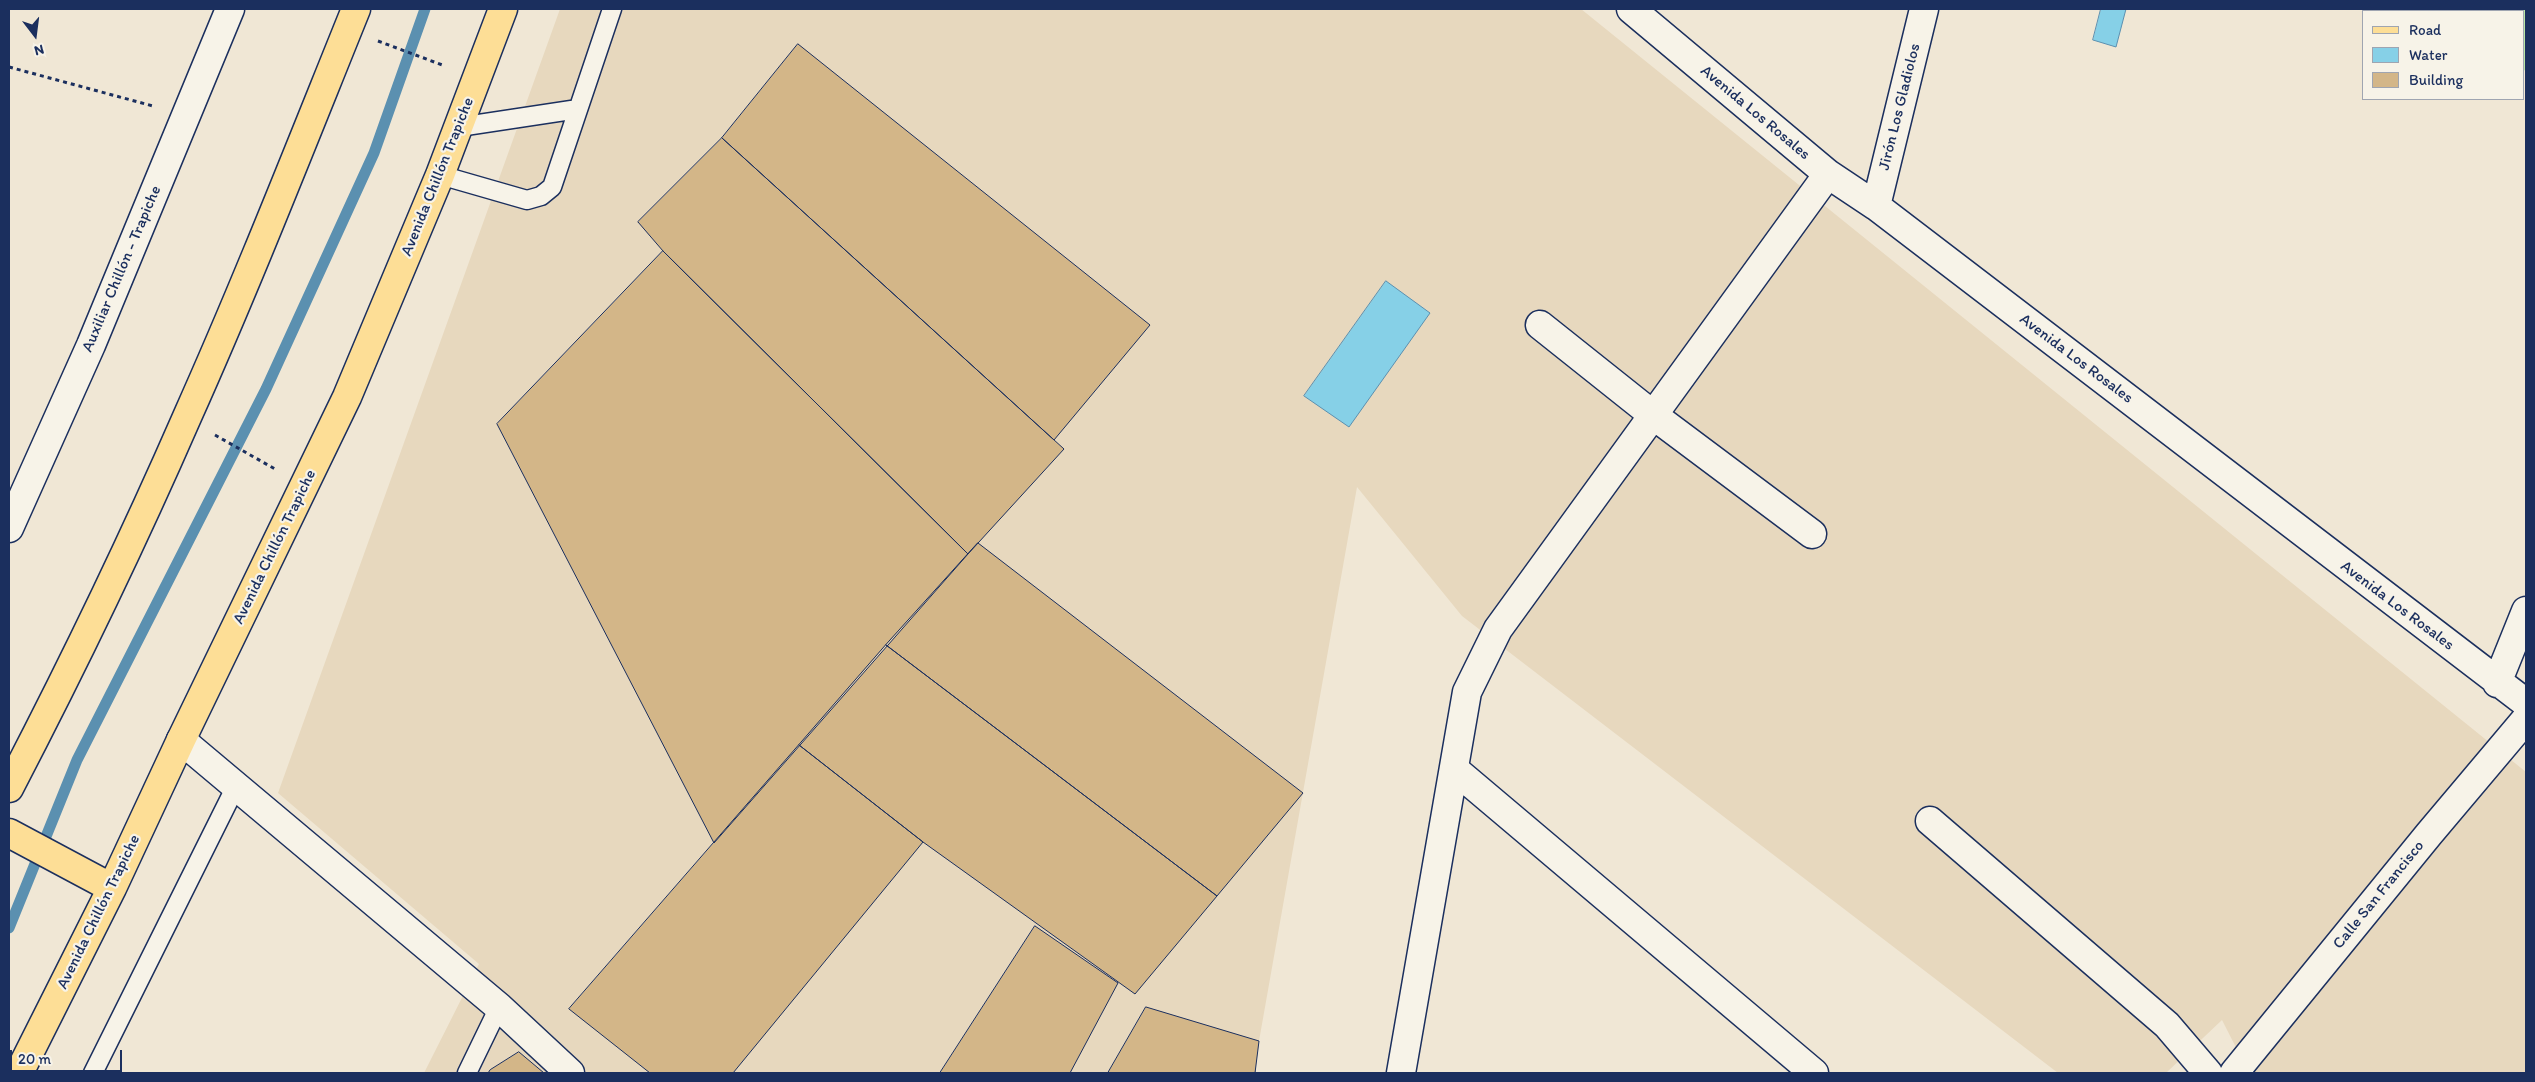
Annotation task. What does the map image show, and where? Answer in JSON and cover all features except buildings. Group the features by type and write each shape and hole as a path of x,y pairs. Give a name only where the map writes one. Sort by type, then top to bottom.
{"main road":[{"name":"Avenida Chillón Trapiche","path":"19,1073 112,888 181,740 305,487 380,319 440,175 503,9"},
{"path":"9,788 68,674 187,418 251,269 352,19"},
{"path":"9,833 112,888"}],"street":[{"name":"Auxiliar Chillón - Trapiche","path":"9,528 91,345 230,9"},
{"name":"Avenida Los Rosales","path":"1631,9 1828,174 1876,206 2526,703"},
{"name":"Jirón Los Gladiolos","path":"1876,206 1924,9"},
{"path":"1401,1073 1467,692 1498,629 1828,174"},
{"path":"1540,324 1653,415 1812,534"},
{"path":"2497,682 2526,610"},
{"name":"Calle San Francisco","path":"2234,1073 2429,834 2526,719"},
{"path":"181,740 499,1007 570,1073"},
{"path":"1454,769 1814,1073"},
{"path":"1930,821 2167,1025 2208,1073"}],"lane":[{"path":"440,175 527,200 541,196 552,187 612,9"},
{"path":"459,126 578,109"},
{"path":"93,1073 236,786"},
{"path":"467,1073 499,1007"}],"path":[{"path":"352,19 477,78"},
{"path":"9,67 187,115"},
{"path":"187,418 305,487"}],"shaded area":[{"path":"560,9 1581,9 2526,772 2526,1073 2249,1073 2222,1020 2166,1073 2058,1073 1462,616 1357,487 1259,1041 1255,1073 424,1073 479,964 278,793"}],"green space":[{"path":"2526,9 2526,71 2525,10 2466,10"}],"water":[{"path":"2101,9 2126,9 2116,47 2093,40"},
{"path":"1386,281 1430,313 1349,427 1304,396"}],"waterway":[{"path":"9,928 77,760 266,389 374,153 425,9"}]}
